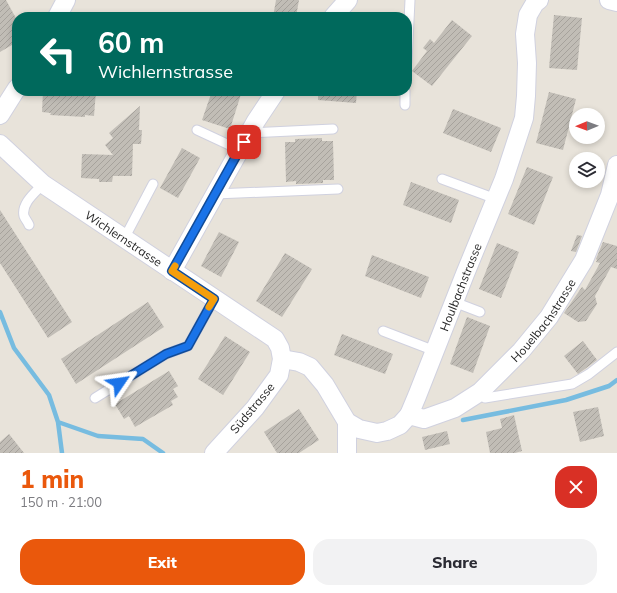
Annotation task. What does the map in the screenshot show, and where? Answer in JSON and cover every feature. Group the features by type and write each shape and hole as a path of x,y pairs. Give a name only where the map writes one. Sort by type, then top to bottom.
{"street":[{"path":"60,12 66,0"},
{"path":"337,12 348,0"},
{"name":"Houlbachstrasse","path":"347,422 360,429 377,432 387,431 400,425 409,415 496,199 524,118 527,63 525,34 528,15 535,3 539,0"},
{"path":"609,0 617,2"},
{"path":"0,115 12,96"},
{"path":"172,271 249,133 273,96"},
{"name":"Wichlernstrasse","path":"0,144 43,184 275,339 280,348 282,359"},
{"name":"Houelbachstrasse","path":"409,415 424,419 455,408 480,392 520,351 549,318 584,260 610,195 617,165"},
{"path":"282,359 299,362 310,367 325,385 347,422 346,453"},
{"name":"Südstrasse","path":"214,453 255,408 279,375 282,359"}],"lane":[{"path":"409,12 410,0"},
{"path":"405,96 405,106"},
{"path":"196,130 240,150"},
{"path":"249,133 333,130"},
{"path":"442,179 496,199"},
{"path":"29,225 24,217 24,210 27,202 43,184"},
{"path":"124,239 153,184"},
{"path":"215,194 338,189"},
{"path":"96,398 166,354 188,346 214,299"},
{"path":"454,302 480,312"},
{"path":"383,331 435,351"},
{"path":"480,392 485,398 572,384 590,374 617,352"}],"building":[{"path":"0,0 6,0 13,12 12,45 0,52"},
{"path":"276,0 299,0 297,12 274,12"},
{"path":"554,15 582,18 577,70 549,68"},
{"path":"452,20 472,36 432,86 412,71 427,51 423,48 430,39 434,43"},
{"path":"549,92 576,99 574,108 569,108 569,126 563,150 536,143"},
{"path":"43,96 96,96 94,116 85,115 85,117 50,115 51,113 42,112"},
{"path":"210,96 240,96 230,129 202,120"},
{"path":"318,96 357,96 356,103 318,100"},
{"path":"140,106 139,130 142,130 141,144 133,144 132,176 113,176 112,182 99,182 99,179 81,178 82,154 113,155 105,145 113,138 109,133"},
{"path":"453,109 501,128 491,152 443,133"},
{"path":"322,138 322,141 333,141 334,180 323,180 323,183 296,184 296,181 286,182 285,142 295,142 295,139"},
{"path":"182,148 200,158 178,198 160,188"},
{"path":"527,167 553,177 534,225 508,214"},
{"path":"411,182 459,200 451,223 403,205"},
{"path":"0,210 72,322 48,338 0,263"},
{"path":"219,232 239,242 221,277 201,266"},
{"path":"577,235 582,236 576,252 571,251"},
{"path":"603,242 617,246 617,269 611,267 595,296 597,304 586,321 578,322 564,313 582,287 585,290 600,263 596,262 596,259"},
{"path":"497,243 519,252 501,298 479,289"},
{"path":"285,253 312,269 282,317 256,301"},
{"path":"372,255 429,277 421,298 365,276"},
{"path":"148,302 164,327 76,384 61,359"},
{"path":"467,317 490,326 473,373 450,364"},
{"path":"342,334 393,354 385,374 334,355"},
{"path":"225,336 250,352 223,395 198,379"},
{"path":"583,341 597,360 578,374 564,356"},
{"path":"169,371 178,386 173,389 178,397 171,401 173,405 135,427 129,416 124,419 115,404"},
{"path":"598,407 604,436 580,442 573,412"},
{"path":"299,409 319,440 299,453 277,453 264,432"},
{"path":"514,415 522,451 515,453 490,453 486,432 502,428 500,419"},
{"path":"447,431 450,444 425,450 422,437"},
{"path":"9,434 24,453 0,453 0,442"}],"waterway":[{"path":"0,312 14,348 49,395 58,422 62,453"},
{"path":"463,420 566,400 609,386 617,380"},
{"path":"58,422 98,436 143,439 163,453"}],"slow traffic":[{"path":"175,266 172,271 214,299 209,307"}],"route":[{"path":"119,383 166,354 181,350 188,346 214,299 172,271 244,142"}]}
